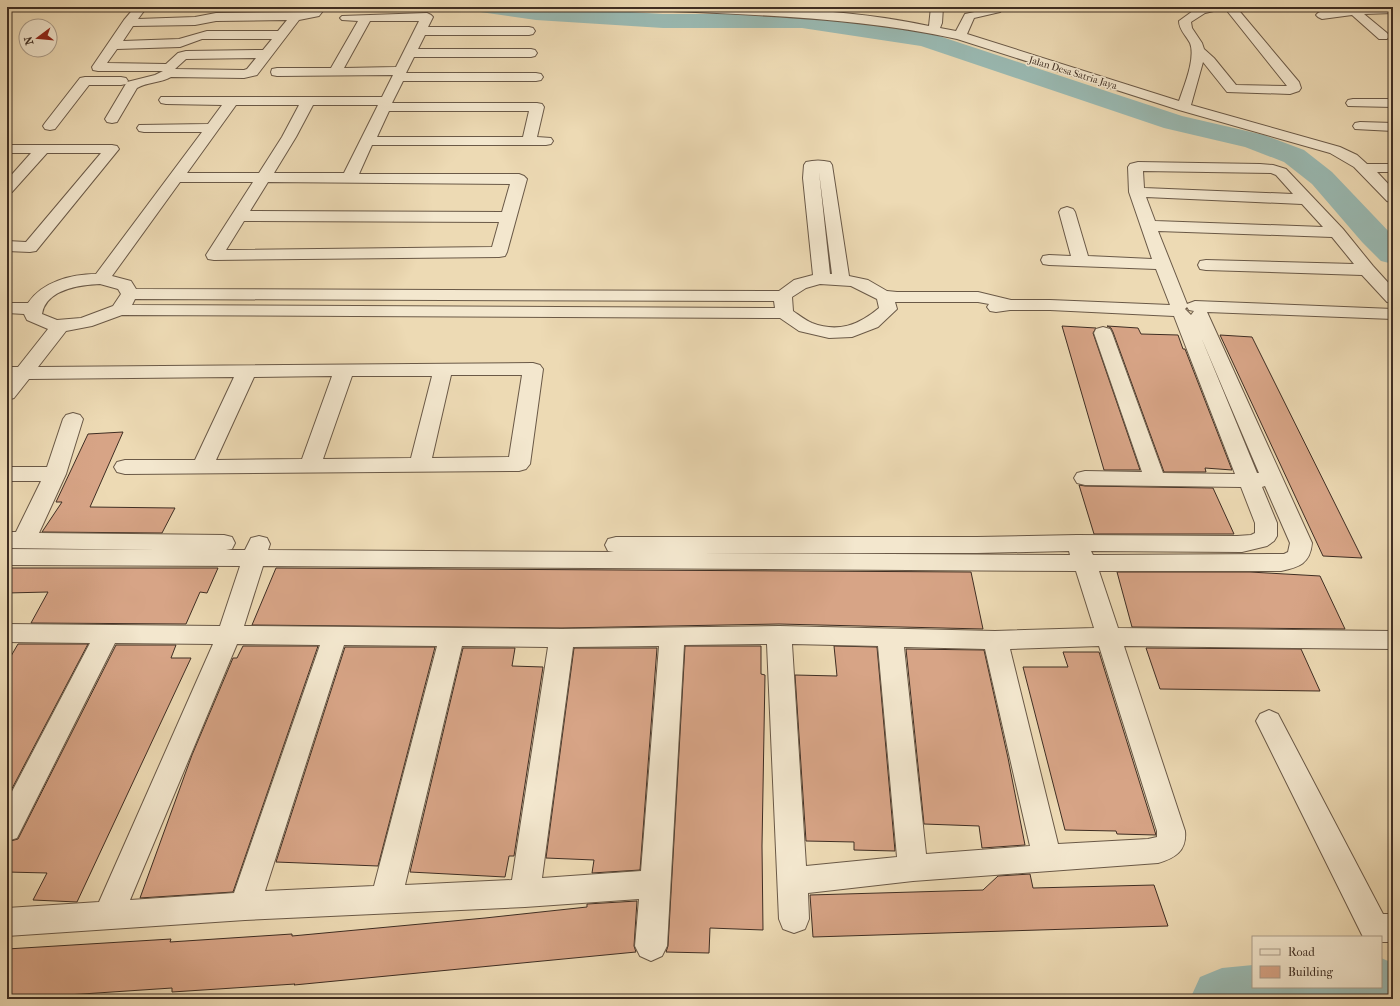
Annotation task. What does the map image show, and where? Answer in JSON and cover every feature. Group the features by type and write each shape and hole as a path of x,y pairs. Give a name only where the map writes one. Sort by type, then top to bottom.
{"street":[{"path":"141,7 128,23 98,67 252,72 296,16"},
{"path":"128,23 193,21 216,17 296,16 316,14 320,7"},
{"name":"Jalan Desa Satria Jaya","path":"651,7 874,13 960,36 1184,107 1322,146 1349,156 1364,168 1393,198"},
{"path":"933,30 936,23 937,7"},
{"path":"1184,107 1193,81 1198,51 1196,42 1185,26 1185,21 1201,10 1218,7"},
{"path":"1198,51 1210,61 1230,88 1234,90 1290,90 1294,88 1294,85 1230,7"},
{"path":"960,36 969,16 996,10"},
{"path":"1322,15 1354,11 1393,10"},
{"path":"1354,11 1383,36"},
{"path":"346,18 427,18 350,177"},
{"path":"335,72 366,18"},
{"path":"421,31 530,31"},
{"path":"113,45 180,43 207,35 282,35"},
{"path":"410,53 531,53"},
{"path":"50,126 85,82 159,79 182,56 186,55 267,54"},
{"path":"277,72 536,77"},
{"path":"112,119 132,85 142,80"},
{"path":"166,100 308,101 537,108 528,141"},
{"path":"101,279 232,101"},
{"path":"176,177 264,177 350,177 519,178 499,252 214,255 238,216 264,177 289,137 308,101"},
{"path":"1353,103 1393,103"},
{"path":"1360,126 1393,127"},
{"path":"144,128 212,128"},
{"path":"7,246 30,246 112,150 121,137"},
{"path":"368,141 546,141"},
{"path":"7,150 112,150"},
{"path":"7,189 42,150"},
{"path":"1237,154 1251,159 1260,168"},
{"path":"822,278 810,165 817,164 825,165 841,279"},
{"path":"73,419 55,474 15,540 257,550 700,553 1081,553 1281,562 1294,560 1298,556 1300,551 1300,543 1273,480 1189,311 1163,264 1148,226 1137,192 1135,168 1138,166 1260,168 1273,169 1281,172 1337,232 1367,270 1393,298"},
{"path":"1364,168 1393,168"},
{"path":"1137,192 1306,199"},
{"path":"1067,212 1081,260"},
{"path":"238,216 508,217"},
{"path":"1148,226 1337,232"},
{"path":"1049,260 1163,264"},
{"path":"1206,265 1367,270"},
{"path":"783,304 789,289 801,283 822,278 841,279 863,284 886,303 982,309 1010,305 1189,311 1393,314"},
{"path":"130,294 125,285 101,279 72,282 46,292 37,300 32,308 33,316 51,324 76,324 98,319 119,310 783,304"},
{"path":"130,294 783,304 805,327 829,332 852,331 872,323 886,303"},
{"path":"119,310 130,294"},
{"path":"7,308 32,308"},
{"path":"1189,311 1364,323 1393,322"},
{"path":"1081,553 1243,544 1262,540 1266,536 1266,523 1249,480 1189,311"},
{"path":"7,394 15,373 62,324"},
{"path":"1103,333 1156,480"},
{"path":"15,373 533,369 518,464 125,467"},
{"path":"420,465 444,370"},
{"path":"202,467 247,371"},
{"path":"310,466 344,371"},
{"path":"7,474 55,474"},
{"path":"1085,478 1156,480 1273,480"},
{"path":"1266,536 1300,543"},
{"path":"7,558 257,550"},
{"path":"108,915 229,635 257,550"},
{"path":"792,881 913,868 1148,852 1162,850 1167,847 1172,837 1081,553"},
{"path":"7,633 562,638 779,635 995,640 1108,637 1393,640"},
{"path":"7,829 108,633"},
{"path":"779,635 794,919"},
{"path":"246,906 334,636"},
{"path":"386,899 452,636"},
{"path":"651,946 672,636"},
{"path":"890,637 913,868"},
{"path":"525,893 562,638"},
{"path":"995,640 1047,858"},
{"path":"1269,721 1374,928 1393,928"},
{"path":"7,922 246,906 525,893 655,884"}],"green space":[{"path":"1393,985 1393,999 1222,999 1351,988 1382,988 1382,986"}],"building":[{"path":"1062,326 1096,328 1093,333 1140,470 1104,470"},
{"path":"1107,326 1138,328 1141,334 1178,335 1183,349 1185,349 1232,470 1205,468 1206,472 1164,472 1113,332 1111,328"},
{"path":"1220,335 1252,337 1362,558 1323,556"},
{"path":"123,432 90,507 175,508 162,533 42,532 62,502 56,502 88,434"},
{"path":"1079,485 1213,488 1234,534 1094,534"},
{"path":"7,568 218,568 207,593 200,592 186,624 31,623 48,592 7,593"},
{"path":"276,568 971,572 983,629 779,624 562,628 252,625"},
{"path":"1117,572 1250,572 1320,576 1345,629 1132,627"},
{"path":"18,644 88,644 7,798 7,663"},
{"path":"116,645 176,645 171,658 191,658 77,902 33,900 47,873 7,872 7,842 18,839"},
{"path":"243,646 318,646 233,892 140,898 192,755 233,658 237,658"},
{"path":"685,646 761,646 761,674 765,675 762,846 763,930 710,928 709,953 666,952 668,946"},
{"path":"834,646 877,647 895,851 854,850 854,842 806,841 795,675 837,676"},
{"path":"345,647 435,647 378,866 276,862"},
{"path":"463,648 515,648 512,666 543,667 514,856 509,856 505,877 410,872"},
{"path":"574,648 657,648 640,870 592,873 594,860 546,858"},
{"path":"1146,648 1301,649 1320,691 1160,689"},
{"path":"906,649 984,650 1008,758 1025,845 982,848 979,826 924,824"},
{"path":"1063,652 1099,652 1156,835 1117,834 1116,831 1065,830 1023,667 1068,667"},
{"path":"1030,874 1033,888 1154,885 1168,926 813,937 810,895 983,890 998,876"},
{"path":"637,901 634,946 636,952 294,985 295,984 172,992 172,988 7,999 7,949 171,939 170,942 292,934 292,936 587,907 587,904"}],"waterway":[{"path":"488,7 536,13 663,21 802,21 925,39 1174,122 1254,141 1294,156 1322,178 1373,235 1393,254"},
{"path":"1222,999 1268,994 1361,988"}]}
